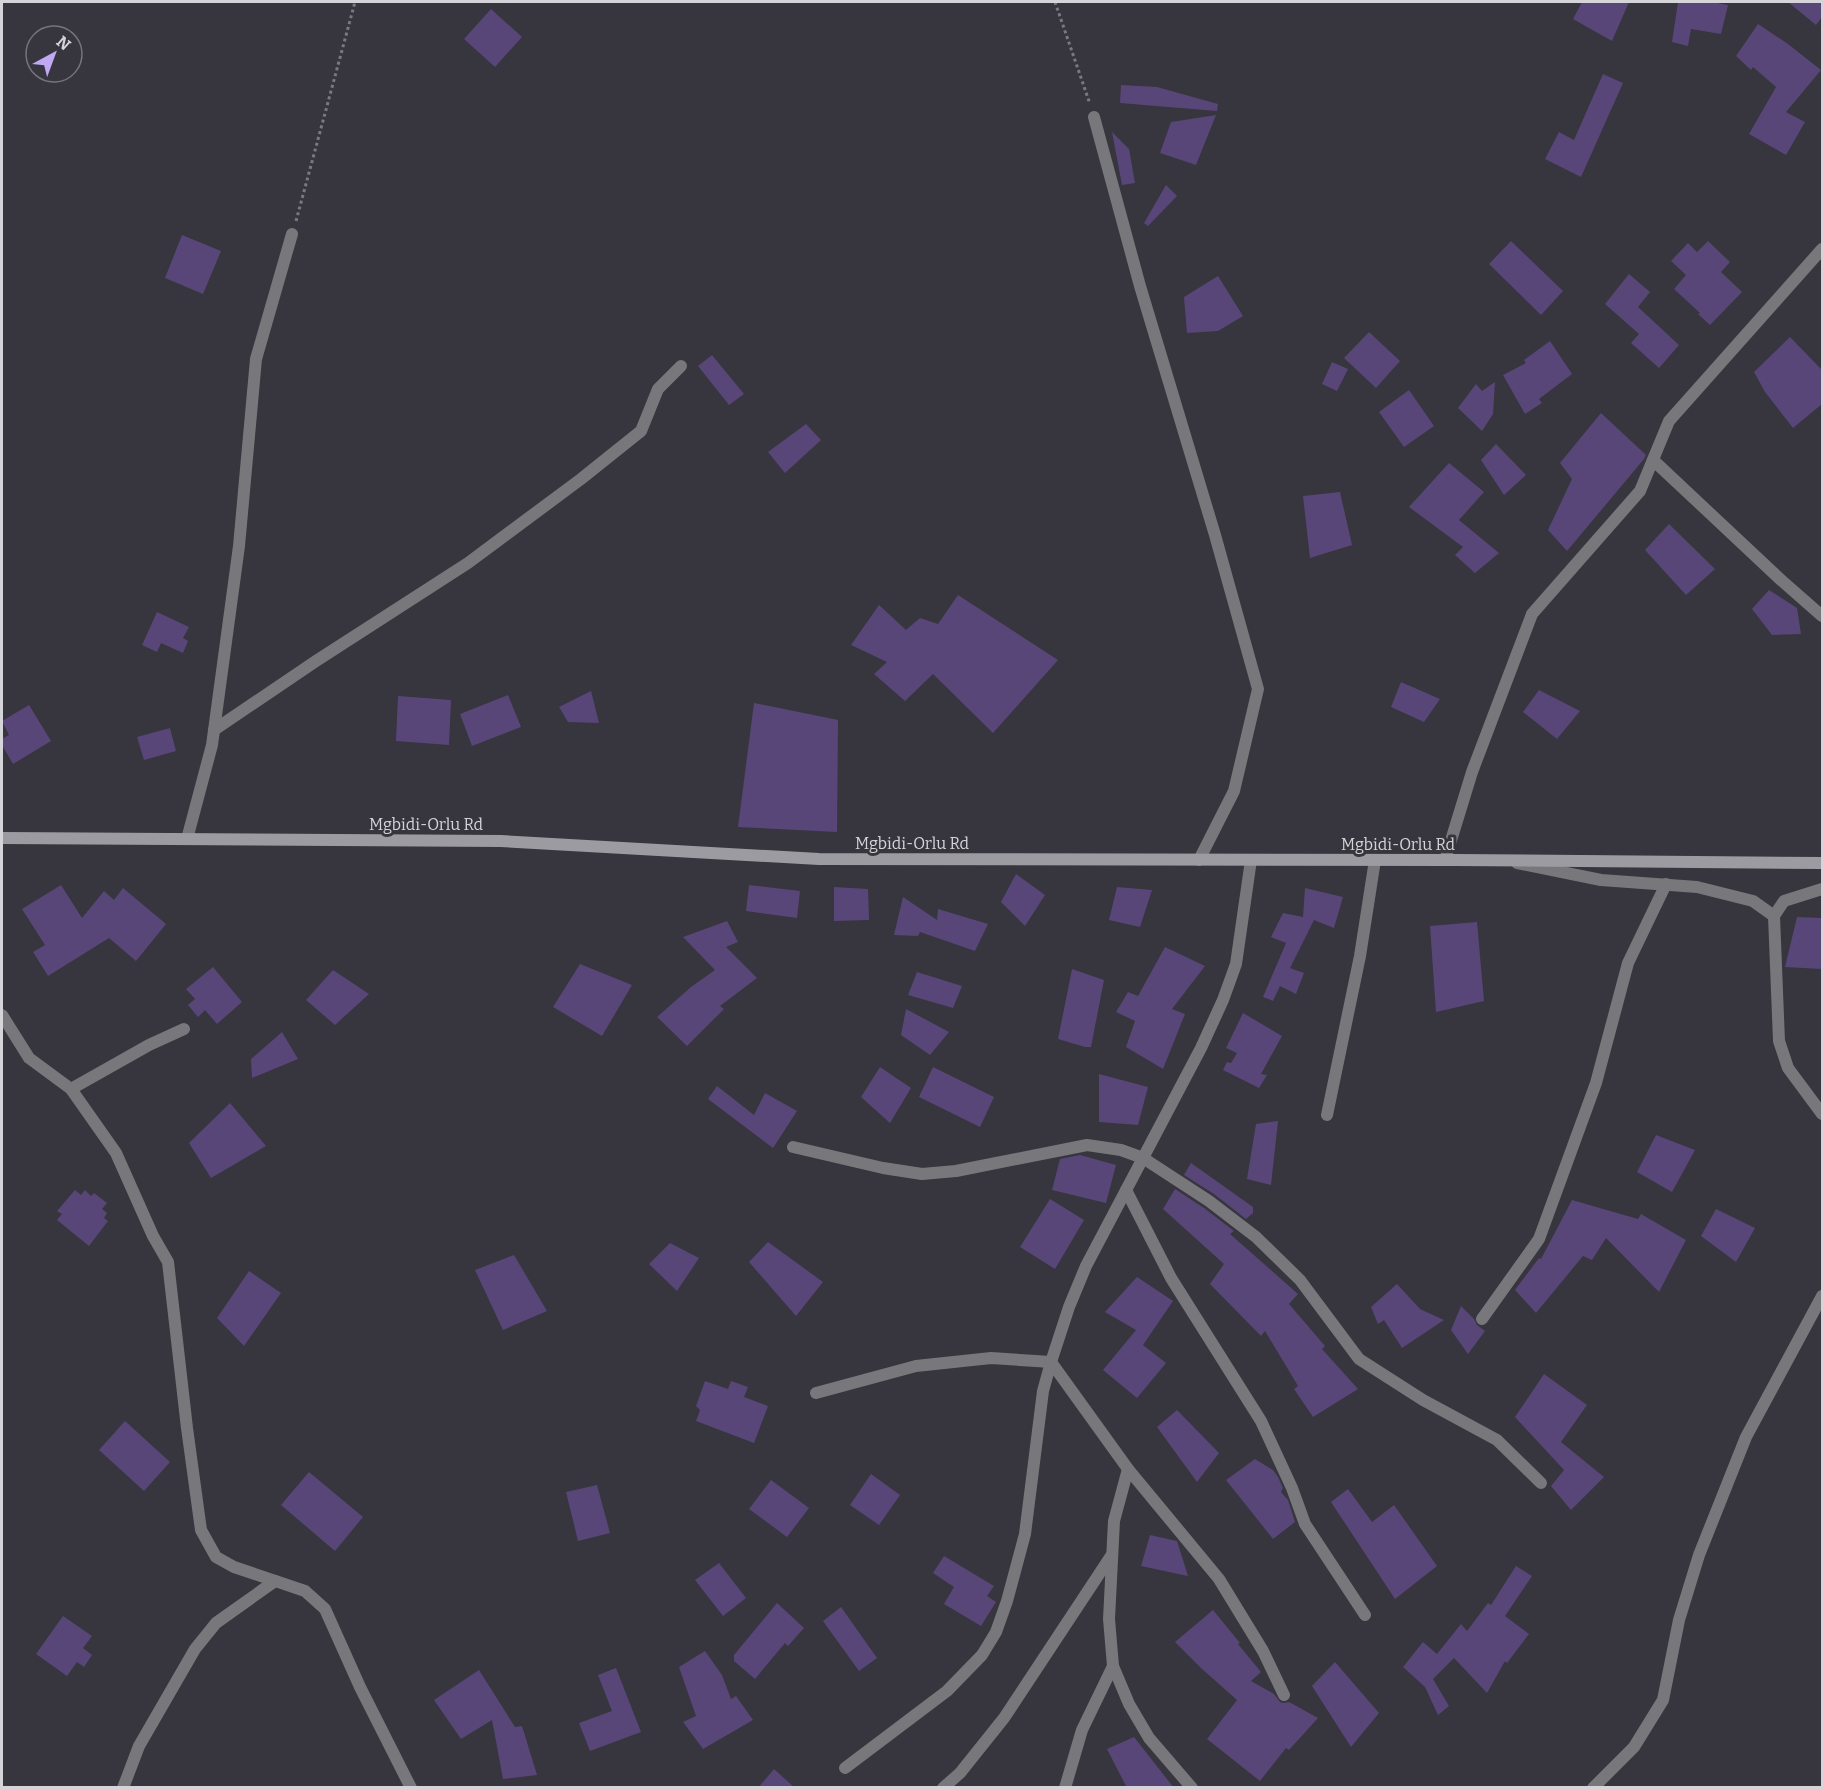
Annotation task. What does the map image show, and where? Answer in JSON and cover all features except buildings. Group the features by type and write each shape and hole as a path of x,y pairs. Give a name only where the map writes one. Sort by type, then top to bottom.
{"main road":[{"name":"Mgbidi-Orlu Rd","path":"2,838 501,841 819,859 1822,863"}],"street":[{"path":"1094,117 1140,286 1215,535 1258,689 1234,791 1199,860"},
{"path":"187,839 212,745 239,546 256,359 292,234"},
{"path":"1445,860 1472,772 1532,614 1640,491 1669,421 1822,249"},
{"path":"214,730 468,563 581,479 641,431 658,389 681,366"},
{"path":"1653,460 1822,616"},
{"path":"845,1768 946,1691 982,1655 996,1632 1025,1534 1043,1392 1069,1307 1086,1266 1201,1048 1223,1000 1236,964 1251,860"},
{"path":"1327,1115 1360,956 1375,860"},
{"path":"1504,861 1601,880 1697,886 1753,901 1774,916"},
{"path":"1482,1319 1539,1239 1596,1083 1628,963 1666,884"},
{"path":"1822,889 1784,901 1774,916 1779,1041 1788,1068 1822,1114"},
{"path":"2,1015 29,1058 71,1089 116,1153 153,1236 168,1262 187,1428 201,1530 206,1541 216,1557 234,1567 305,1592 325,1609 360,1687 411,1788"},
{"path":"71,1089 149,1045 184,1029"},
{"path":"793,1147 883,1168 922,1174 956,1171 1087,1145 1121,1150 1143,1158 1209,1201 1256,1237 1300,1280 1359,1359 1423,1400 1497,1440 1541,1483"},
{"path":"1126,1190 1171,1278 1261,1421 1292,1488 1305,1524 1365,1615"},
{"path":"1593,1788 1634,1747 1663,1700 1678,1620 1699,1555 1746,1437 1822,1296"},
{"path":"816,1393 916,1366 991,1358 1051,1362"},
{"path":"1051,1362 1128,1469 1219,1579 1263,1652 1284,1695"},
{"path":"1128,1469 1114,1521 1109,1619 1113,1666 1129,1704 1149,1738 1192,1788"},
{"path":"943,1788 960,1773 1004,1718 1112,1555"},
{"path":"123,1788 139,1746 195,1649 216,1623 275,1581"},
{"path":"1065,1788 1082,1730 1113,1666"}],"path":[{"path":"292,234 355,2"},
{"path":"1055,2 1094,117"}]}
